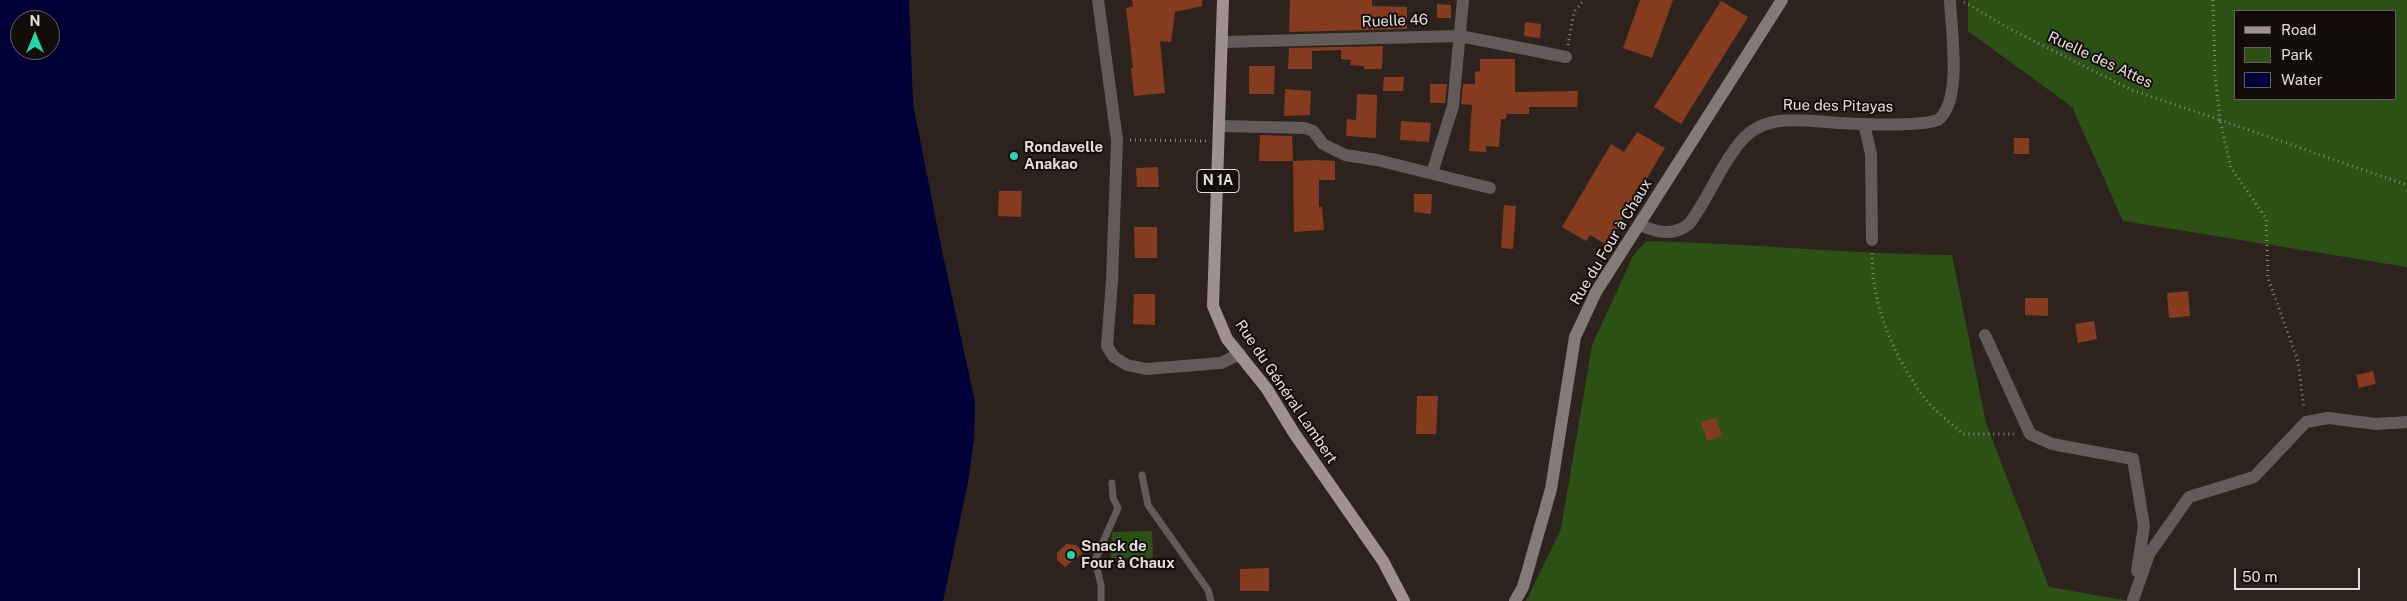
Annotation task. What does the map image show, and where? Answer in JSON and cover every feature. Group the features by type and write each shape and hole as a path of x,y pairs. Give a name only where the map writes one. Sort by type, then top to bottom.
{"main road":[{"name":"Rue du Général Lambert","path":"1223,0 1213,306 1227,339 1267,389 1294,433 1383,561 1404,601"},
{"name":"Rue du Four à Chaux","path":"1516,601 1523,587 1551,489 1575,337 1596,292 1782,0"},
{"path":"1505,601 1523,587"}],"street":[{"path":"1098,0 1117,140 1112,282 1107,346 1114,357 1127,365 1146,369 1212,365 1240,354"},
{"path":"1432,173 1453,106 1463,0"},
{"name":"Rue des Pitayas","path":"1639,225 1653,230 1671,232 1681,230 1689,224 1738,144 1758,126 1788,120 1864,124 1933,122 1944,116 1951,101 1954,86 1950,0"},
{"name":"Ruelle 46","path":"1222,42 1460,36 1566,57"},
{"path":"1864,124 1871,154 1872,240"},
{"path":"1220,126 1305,128 1313,131 1324,144 1345,155 1377,160 1490,188"},
{"path":"1985,335 2030,434 2052,444 2133,460 2144,526 2132,600"},
{"path":"2132,600 2149,554 2189,497 2254,476 2306,422 2328,418 2376,424 2407,422"}],"lane":[{"path":"1142,475 1148,505 1208,590 1211,601"},
{"path":"1101,601 1101,585 1095,560 1118,508 1113,498 1112,483"}],"path":[{"path":"1566,57 1574,12 1584,0"},
{"name":"Ruelle des Attes","path":"1959,0 2010,29 2132,90 2407,185"},
{"path":"2212,0 2215,75 2220,120 2231,168 2266,218 2268,278 2298,361 2306,422"},
{"path":"1117,140 1219,141"},
{"path":"1872,240 1872,276 1888,336 1926,400 1962,434 2030,434"}],"green space":[{"path":"1968,0 2407,0 2407,267 2123,221 2072,107 1968,31"},
{"path":"1646,241 1875,253 1952,255 1986,423 2049,587 2130,601 1526,601 1561,529 1592,345 1633,256"},
{"path":"1152,531 1153,558 1111,558 1112,532"}],"water":[{"path":"0,0 909,0 913,104 942,251 975,402 974,440 968,482 943,601 0,601"}],"building":[{"path":"1132,0 1202,0 1202,6 1175,12 1171,42 1160,41 1165,93 1134,96 1131,68 1133,68 1126,8 1133,6"},
{"path":"1290,0 1372,0 1372,6 1407,7 1407,29 1289,32"},
{"path":"1640,0 1673,0 1652,58 1623,48"},
{"path":"1721,1 1748,17 1681,124 1654,107"},
{"path":"1437,4 1451,5 1451,18 1437,18"},
{"path":"1525,22 1541,24 1540,38 1524,36"},
{"path":"1383,46 1382,69 1364,69 1364,66 1350,65 1351,60 1341,59 1341,50 1312,51 1312,69 1288,69 1289,48"},
{"path":"1480,59 1515,59 1515,92 1578,91 1577,107 1529,107 1529,114 1506,114 1506,119 1501,119 1499,147 1486,146 1486,152 1469,151 1472,105 1461,104 1463,84 1475,84 1475,72 1480,71"},
{"path":"1249,66 1275,66 1274,94 1249,94"},
{"path":"1384,77 1404,77 1403,91 1383,91"},
{"path":"1430,84 1447,84 1445,103 1430,103"},
{"path":"1285,89 1311,91 1310,115 1284,116"},
{"path":"1357,94 1377,95 1376,138 1346,136 1347,119 1356,120"},
{"path":"1401,121 1431,123 1429,142 1400,140"},
{"path":"1637,132 1665,148 1607,245 1590,235 1586,241 1562,227 1611,144 1624,152"},
{"path":"1260,135 1292,136 1293,161 1259,161"},
{"path":"2014,138 2029,138 2029,154 2014,154"},
{"path":"1293,161 1335,161 1335,180 1319,180 1319,207 1322,207 1324,230 1294,232"},
{"path":"1158,167 1159,187 1137,187 1136,168"},
{"path":"999,191 1022,191 1021,217 998,216"},
{"path":"1414,194 1432,194 1431,214 1414,212"},
{"path":"1504,205 1516,206 1513,249 1501,248"},
{"path":"1134,227 1157,227 1157,258 1135,258"},
{"path":"2188,291 2190,316 2169,318 2167,293"},
{"path":"1134,294 1155,294 1155,325 1133,324"},
{"path":"2025,298 2048,298 2048,316 2025,315"},
{"path":"2094,321 2097,339 2078,343 2075,324"},
{"path":"2373,371 2376,384 2359,388 2356,375"},
{"path":"1417,396 1438,396 1436,434 1416,434"},
{"path":"1716,418 1722,436 1707,441 1701,422"},
{"path":"1066,544 1076,545 1083,553 1065,567 1057,560 1057,553"},
{"path":"1269,568 1269,591 1240,591 1240,569"}],"place":[{"name":"Rondavelle Anakao","path":"1014,156"},
{"name":"Snack de Four à Chaux","path":"1071,555"}]}
